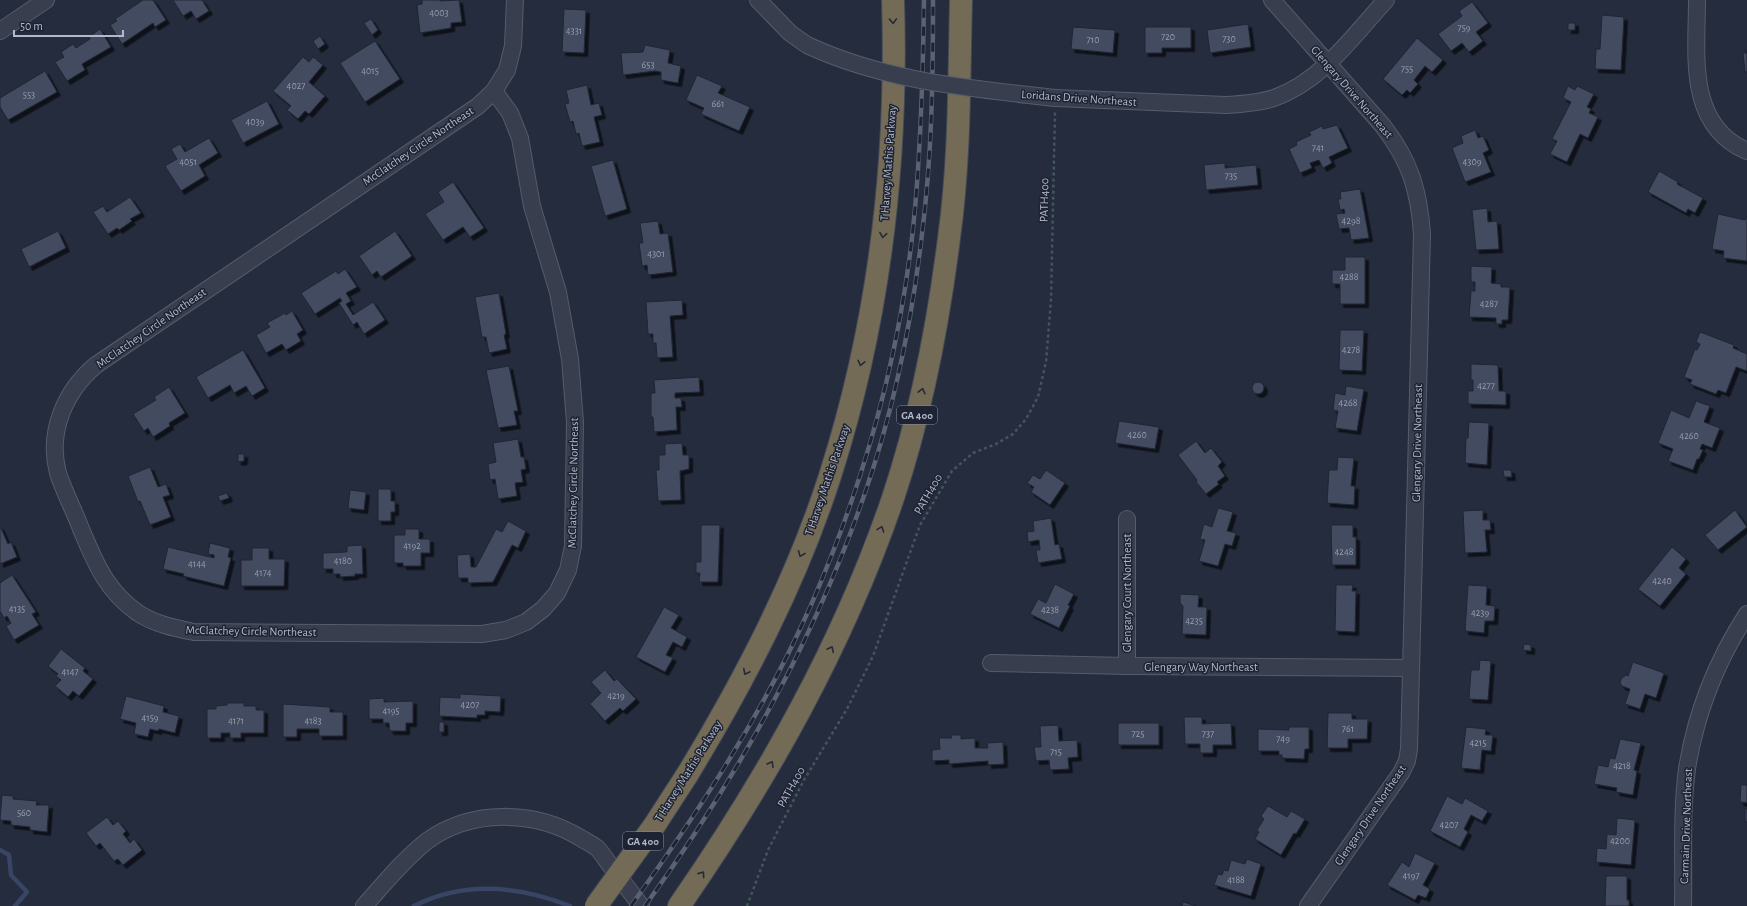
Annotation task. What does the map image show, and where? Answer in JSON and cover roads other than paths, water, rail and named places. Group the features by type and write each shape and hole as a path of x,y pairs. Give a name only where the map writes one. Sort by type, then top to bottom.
{"highway":[{"name":"T Harvey Mathis Parkway","path":"596,906 654,826 726,712 784,594 830,478 863,356 884,228 890,165 893,101 894,42 892,0"},
{"name":"GA 400","path":"680,906 751,798 783,743 845,621 893,498 928,370 950,236 956,170 961,0"}],"street":[{"path":"0,31 46,0"},
{"name":"McClatchey Circle Northeast","path":"494,91 510,113 520,138 532,206 558,292 570,359 575,422 573,546 568,570 557,593 543,609 526,622 506,630 482,634 194,632 166,627 137,612 115,593 98,570 58,472 55,450 56,430 62,409 72,389 96,365 478,106 494,91 507,70 513,46 515,0"},
{"name":"Loridans Drive Northeast","path":"758,0 785,29 807,45 834,58 897,76 980,90 1055,98 1204,105 1250,103 1273,98 1294,89 1312,77 1328,63 1386,0"},
{"name":"Glengary Drive Northeast","path":"1272,0 1383,126 1397,144 1412,176 1420,207 1422,234 1409,749 1407,761 1401,773 1308,906"},
{"path":"1697,0 1697,76 1699,93 1706,112 1715,126 1728,140 1747,151"},
{"name":"Glengary Court Northeast","path":"1126,520 1126,666"},
{"name":"Carmain Drive Northeast","path":"1683,906 1684,809 1687,770 1694,734 1704,699 1717,665 1731,638 1747,614"},
{"name":"Glengary Way Northeast","path":"991,663 1126,666 1411,668"},
{"path":"364,906 408,857 429,840 450,829 469,822 488,818 507,817 527,818 546,822 565,829 597,848 641,906"}],"waterway":[{"path":"0,850 9,855 11,875 27,892 15,906"},
{"path":"414,906 433,898 452,893 492,889 531,894 570,906"}],"railway":[{"path":"631,906 681,834 729,760 773,684 793,645 830,560 862,468 888,373 907,277 916,200 920,143 924,0"},
{"path":"645,906 679,858 742,758 798,654 846,546 876,459 901,364 913,299 922,234 930,146 933,0"}]}
